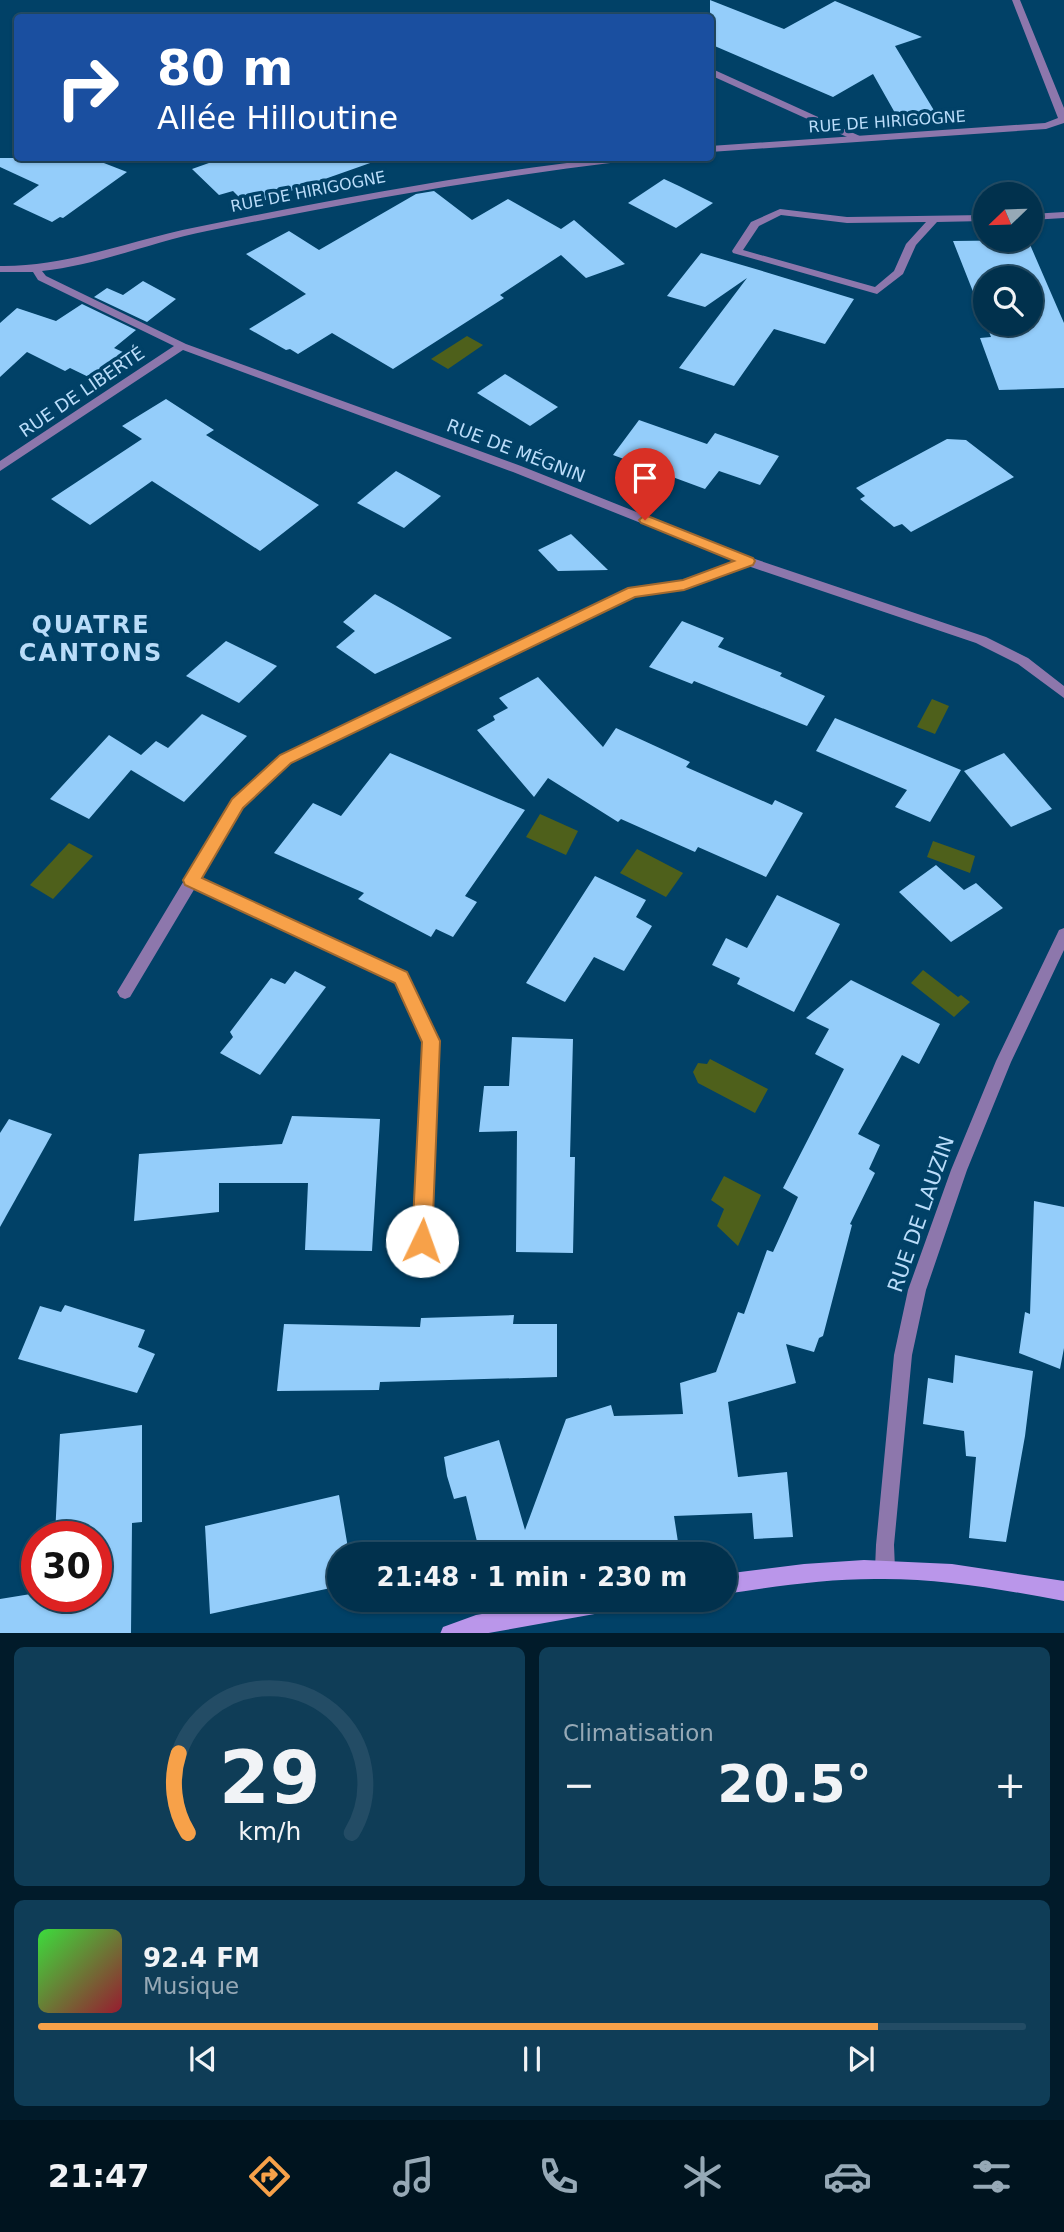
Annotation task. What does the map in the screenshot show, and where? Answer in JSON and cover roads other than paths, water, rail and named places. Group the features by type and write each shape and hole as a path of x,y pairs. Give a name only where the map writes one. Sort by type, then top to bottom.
{"main road":[{"path":"737,1582 817,1572 885,1569 1001,1580 1064,1591"},
{"path":"450,1633 476,1625 549,1612"}],"street":[{"path":"1016,0 1064,120"},
{"path":"714,73 859,139"},
{"name":"RUE DE HIRIGOGNE","path":"714,149 1046,126 1064,120"},
{"name":"RUE DE HIRIGOGNE","path":"0,269 62,265 151,239 383,192 605,161"},
{"path":"933,220 911,244 899,272 877,291 737,251 755,224 780,212 847,220 973,218"},
{"path":"1043,216 1064,215"},
{"name":"RUE DE MÉGNIN","path":"35,267 42,278 182,346 517,469 748,561 981,640 1023,661 1064,693"},
{"name":"RUE DE LIBERTÉ","path":"0,467 182,346"},
{"path":"125,992 238,803 286,759 633,592 684,585 748,561"},
{"path":"191,880 401,978 431,1041 422,1241"},
{"name":"RUE DE LAUZIN","path":"885,1569 885,1545 904,1355 916,1290 958,1170 1004,1061 1064,934"}],"district":[{"name":"QUATRE CANTONS","path":"91,639"}]}
